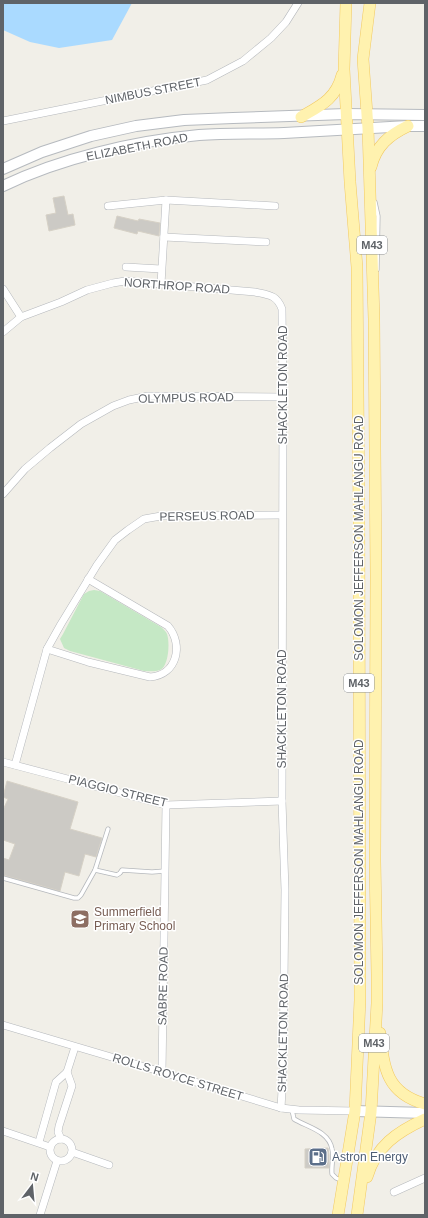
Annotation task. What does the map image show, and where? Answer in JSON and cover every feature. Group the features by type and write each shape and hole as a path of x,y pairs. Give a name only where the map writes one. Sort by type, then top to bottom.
{"main road":[{"name":"SOLOMON JEFFERSON MAHLANGU ROAD","path":"338,1215 355,1111 360,1000 357,267 350,182 344,69 346,3"},
{"name":"SOLOMON JEFFERSON MAHLANGU ROAD","path":"357,1212 371,1112 377,1003 375,861 376,576 373,301 368,128 363,59 370,3"},
{"path":"300,117 321,106 334,95 340,83 344,69"},
{"path":"370,177 372,162 380,145 392,134 408,126"},
{"path":"377,1003 383,1061 388,1077 392,1084 408,1098 425,1104"},
{"path":"357,1212 373,1160 383,1147 394,1137 410,1126 425,1119"}],"street":[{"name":"NIMBUS STREET","path":"3,121 207,80 243,62 286,22 298,3"},
{"name":"ELIZABETH ROAD","path":"3,169 42,152 91,136 136,126 184,120 300,117 346,114 425,115"},
{"name":"ELIZABETH ROAD","path":"3,186 52,166 83,157 122,147 167,139 200,135 282,133 425,126"},
{"path":"160,284 166,200"},
{"path":"108,206 166,200 275,206"},
{"path":"164,237 266,242"},
{"path":"126,266 161,269"},
{"name":"NORTHROP ROAD","path":"3,332 21,317 61,302 87,290 125,281 255,292 273,296 279,301 282,309"},
{"path":"3,289 21,317"},
{"name":"SHACKLETON ROAD","path":"281,1108 283,1072 285,890 282,801 282,309"},
{"name":"OLYMPUS ROAD","path":"3,494 25,469 81,424 113,406 129,400 148,396 283,397"},
{"name":"PERSEUS ROAD","path":"15,765 47,650 88,579 115,540 144,520 161,516 282,515"},
{"path":"47,650 150,678 166,673 175,661 176,648 173,633 168,626 88,579"},
{"name":"PIAGGIO STREET","path":"3,762 166,805 282,801"},
{"name":"SABRE ROAD","path":"162,1072 166,805"},
{"name":"ROLLS ROYCE STREET","path":"3,1025 281,1108 292,1110 355,1111"},
{"path":"39,1142 56,1082 66,1076 75,1047"},
{"path":"61,1139 58,1132 59,1126 72,1086 66,1076"},
{"path":"355,1111 425,1113"},
{"path":"3,1131 50,1146"},
{"path":"61,1139 68,1142 72,1148 72,1152 68,1158 57,1161 50,1154 50,1146 54,1141 61,1139"},
{"path":"72,1152 109,1165"},
{"path":"40,1215 57,1161"},
{"path":"394,1192 425,1178"}],"lane":[{"path":"3,878 78,898 95,870 108,830"},
{"path":"95,870 117,874 122,870 165,872"},
{"path":"292,1110 294,1119 318,1130 326,1137 332,1147 332,1174 336,1178 344,1181"}],"green space":[{"path":"94,590 100,591 161,627 165,631 168,638 168,648 167,659 163,668 156,671 144,671 70,651 64,648 60,639 84,594"}],"water":[{"path":"3,3 132,3 112,40 59,48 30,42 3,30"}],"building":[{"path":"64,196 68,215 73,214 75,225 49,231 46,215 56,213 53,198"},
{"path":"117,216 138,221 139,219 160,223 159,236 138,231 137,234 114,228"},
{"path":"7,781 78,802 70,829 102,838 96,857 85,854 79,876 65,872 60,891 3,875 3,858 9,860 15,844 3,840 3,810 8,799 3,797"},
{"path":"328,1148 329,1168 305,1168 305,1149"}],"place":[{"name":"Summerfield Primary School","path":"80,919"},
{"name":"Astron Energy","path":"318,1157"}]}
